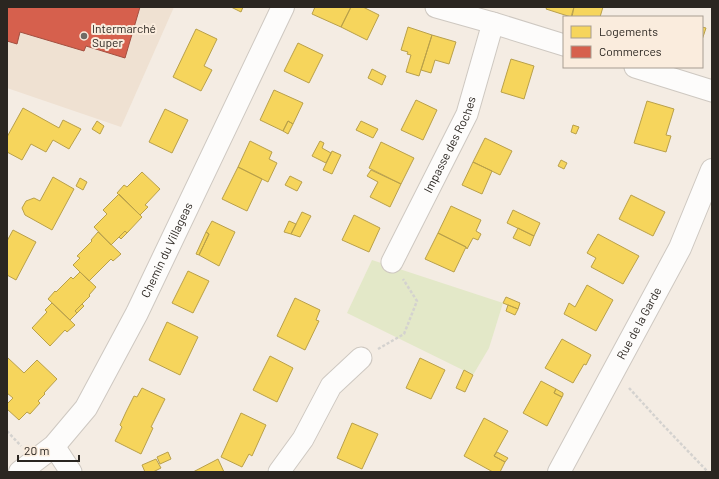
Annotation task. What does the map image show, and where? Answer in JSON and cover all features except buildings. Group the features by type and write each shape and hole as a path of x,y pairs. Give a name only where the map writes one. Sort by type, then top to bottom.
{"street":[{"name":"Chemin du Villageas","path":"20,472 54,446 86,408 137,313 283,7"},
{"path":"436,7 563,45"},
{"name":"Impasse des Roches","path":"392,262 467,114 492,23"},
{"path":"638,68 712,91"},
{"name":"Rue de la Garde","path":"559,472 680,248 712,170"},
{"path":"279,472 303,439 330,386 361,358"},
{"path":"54,446 71,472"}],"path":[{"path":"361,358 404,334 417,301 392,262"},
{"path":"614,371 708,472"}],"shaded area":[{"path":"7,7 174,7 121,127 7,88"}],"green space":[{"path":"372,260 503,303 489,348 473,375 347,313"}],"place":[{"name":"Intermarché Super","path":"84,36"}]}
